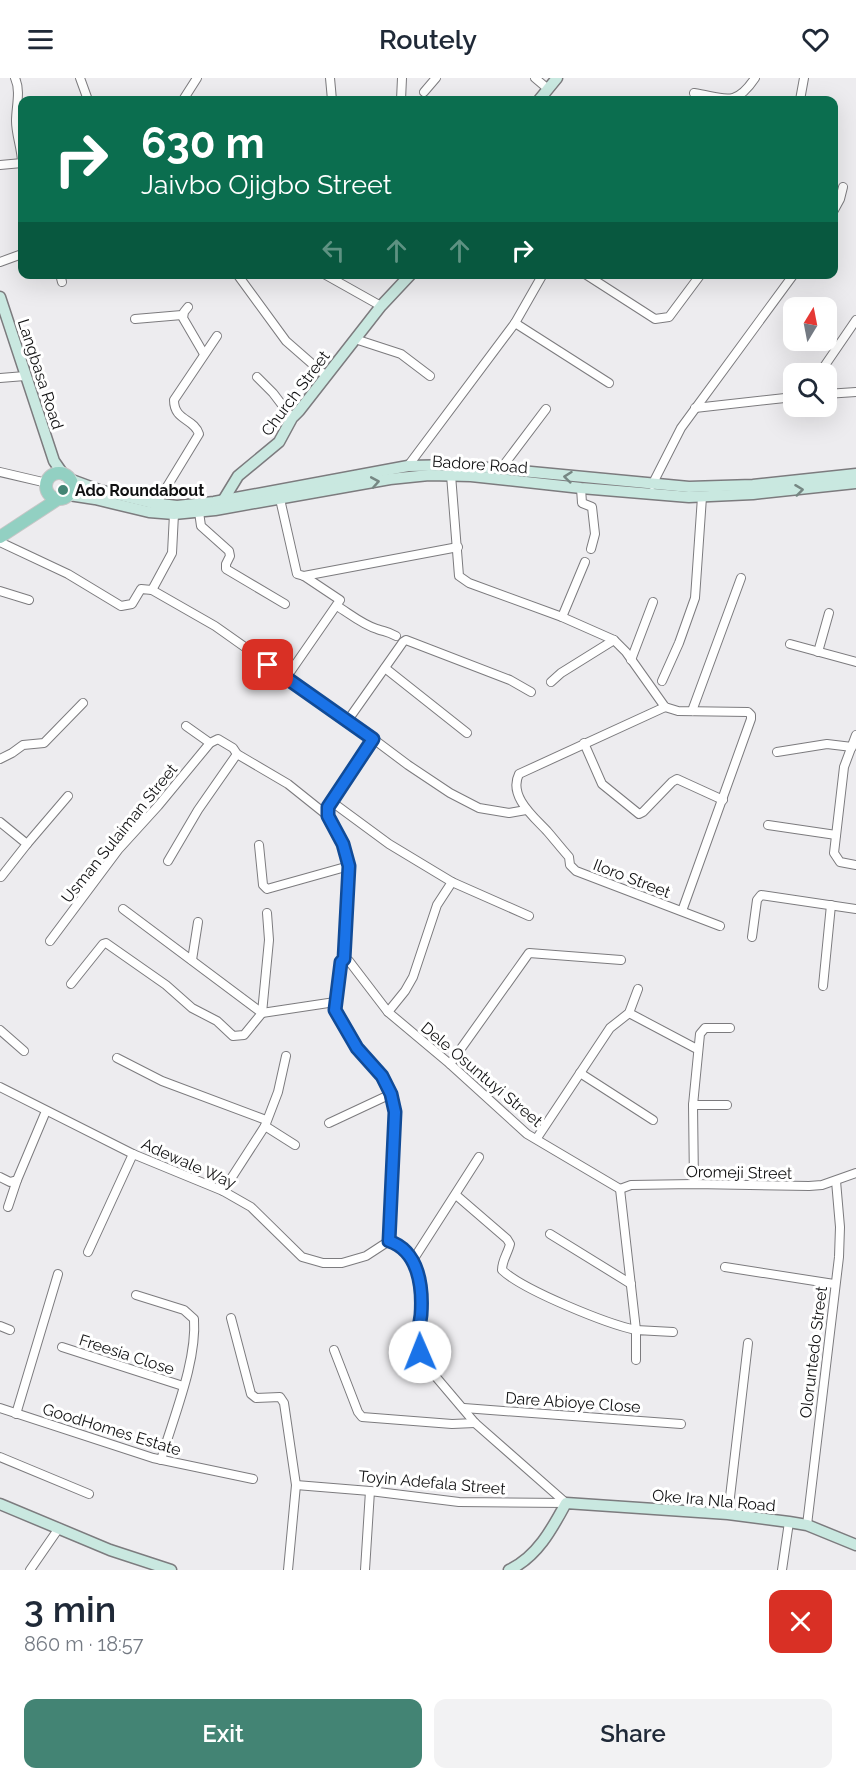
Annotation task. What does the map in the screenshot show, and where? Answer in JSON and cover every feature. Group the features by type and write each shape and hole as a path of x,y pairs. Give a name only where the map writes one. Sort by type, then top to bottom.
{"main road":[{"path":"544,96 557,78"},
{"name":"Church Street","path":"224,500 238,476 279,442 292,418 381,306 406,279"},
{"name":"Langbasa Road","path":"0,299 54,461 56,480"},
{"name":"Badore Road","path":"56,480 177,506 224,500 408,466 443,465 652,485 731,487 827,482 856,483"},
{"name":"Badore Road","path":"63,497 96,499 149,512 174,514 280,499 390,479 429,475 702,497 753,494 827,482 856,474"},
{"path":"56,480 49,495 63,497"},
{"path":"0,537 72,490 56,480"},
{"path":"0,529 42,497 56,480"},
{"path":"509,1570 532,1555 549,1533 566,1503"},
{"name":"Oke Ira Nla Road","path":"566,1503 728,1514 789,1522 807,1525 856,1545"},
{"path":"0,1504 111,1550 171,1570"}],"street":[{"path":"15,78 18,85 16,121 18,141"},
{"path":"80,78 87,96"},
{"path":"186,96 197,78"},
{"path":"330,78 332,96"},
{"path":"401,96 402,78"},
{"path":"424,92 436,78"},
{"path":"535,78 543,96"},
{"path":"739,96 746,92 755,78"},
{"path":"801,96 804,78"},
{"path":"694,93 719,96"},
{"path":"0,165 18,163"},
{"path":"838,203 843,188"},
{"path":"0,262 18,255"},
{"path":"241,279 286,341 326,376"},
{"path":"333,279 381,306"},
{"path":"408,466 515,323 540,279"},
{"path":"593,279 655,320 669,317 697,279"},
{"path":"652,485 681,428 790,279"},
{"path":"135,319 182,315 188,307"},
{"path":"182,315 204,354"},
{"path":"827,363 856,320"},
{"path":"515,323 609,383"},
{"path":"157,503 199,434 196,428 178,414 174,408 174,400 217,336"},
{"path":"355,339 400,354 430,376"},
{"path":"0,378 25,376"},
{"path":"257,377 292,418"},
{"path":"837,393 856,392"},
{"path":"695,408 783,398"},
{"path":"500,470 546,409"},
{"path":"0,472 56,480"},
{"path":"451,475 459,576 469,583 562,617 614,640 665,706 678,711 748,712 751,715 723,800 682,911"},
{"path":"581,488 582,503 592,507 595,534 591,549"},
{"path":"662,681 695,598 702,497"},
{"path":"280,499 297,574 304,576 340,600 286,678"},
{"path":"199,512 201,525 229,551 230,556 226,569 285,604"},
{"path":"152,590 172,553 174,514"},
{"path":"0,542 68,574 121,606 132,604 141,589 152,590 215,626 450,793 479,808 509,813 526,810 518,793 516,779 519,774 665,706"},
{"path":"304,576 458,547"},
{"path":"562,617 585,562"},
{"path":"692,711 741,578"},
{"path":"0,591 29,600"},
{"path":"631,660 653,602"},
{"path":"337,606 368,625 380,631 387,630 396,636"},
{"path":"818,652 829,613"},
{"path":"348,720 406,640 510,680 531,692"},
{"path":"551,682 561,673 614,640"},
{"path":"790,644 856,662"},
{"path":"385,668 467,733"},
{"path":"0,759 23,745 44,743 83,703"},
{"path":"186,726 210,743 218,739 233,748 237,754 288,784 328,816 343,844 349,866 344,959 341,962 335,1002 337,1016 357,1048 382,1076 391,1094 395,1112 389,1241 401,1245 413,1260 420,1280 421,1317 417,1334 420,1352 436,1377 476,1423 566,1503"},
{"path":"856,735 844,767 834,853 840,862 856,865"},
{"path":"328,816 328,807 373,739"},
{"name":"Usman Sulaiman Street","path":"50,941 118,850 210,743"},
{"path":"584,743 602,784 639,814 677,779 723,800"},
{"path":"777,752 827,744 852,747"},
{"path":"168,861 198,810 237,754"},
{"path":"1,877 68,796"},
{"path":"332,802 389,844 452,882 529,916"},
{"name":"Iloro Street","path":"526,810 568,857 570,865 576,871 720,926"},
{"path":"0,822 27,844"},
{"path":"768,825 836,835"},
{"path":"259,845 263,885 267,889 349,866"},
{"path":"388,1012 405,991 413,976 437,905 452,882"},
{"path":"752,937 757,900 761,895 856,909"},
{"path":"823,986 831,905"},
{"path":"123,909 262,1013 335,1002"},
{"path":"71,984 106,943 166,986 192,1008 217,1021 233,1036 244,1035 262,1013 269,940 267,913"},
{"path":"192,960 198,922"},
{"path":"450,1064 529,953 621,960"},
{"name":"Dele Osuntuyi Street","path":"344,959 348,961 388,1012 450,1064 527,1134 620,1189"},
{"path":"537,1138 610,1028 629,1013 638,989"},
{"path":"629,1013 697,1049"},
{"path":"694,1184 693,1105 700,1034 705,1028 730,1028"},
{"path":"0,1030 24,1051"},
{"path":"223,1191 265,1123 278,1092 286,1056"},
{"path":"117,1058 162,1081 265,1123 295,1145"},
{"path":"580,1073 653,1120"},
{"name":"Adewale Way","path":"0,1087 133,1154 223,1191 251,1207 302,1257 323,1263 342,1263 366,1256 389,1241"},
{"path":"329,1124 391,1094"},
{"path":"693,1105 727,1105"},
{"path":"8,1207 46,1111"},
{"path":"88,1252 133,1154"},
{"path":"413,1260 479,1157"},
{"name":"Oromeji Street","path":"620,1189 631,1185 809,1186 836,1181 856,1173"},
{"path":"0,1177 10,1182 17,1180"},
{"name":"Oloruntedo Street","path":"807,1525 839,1257 840,1227 836,1181"},
{"path":"620,1189 636,1330 636,1360"},
{"path":"456,1195 507,1239 510,1244 509,1251 502,1263 502,1270 507,1275 540,1293 621,1326 636,1330 673,1332"},
{"path":"550,1234 631,1284"},
{"path":"725,1267 834,1284"},
{"path":"16,1414 58,1274"},
{"path":"136,1295 184,1310 194,1319 195,1338 161,1460"},
{"path":"231,1318 251,1394 255,1398 280,1397 284,1403 296,1485 288,1570"},
{"path":"0,1326 10,1330"},
{"path":"728,1514 748,1343"},
{"name":"Freesia Close","path":"62,1347 183,1386"},
{"path":"334,1350 362,1417 452,1424 476,1423"},
{"name":"GoodHomes Estate","path":"0,1408 161,1460 253,1479"},
{"name":"Dare Abioye Close","path":"464,1408 681,1424"},
{"path":"0,1458 89,1494"},
{"name":"Toyin Adefala Street","path":"296,1485 459,1502 566,1503"},
{"path":"365,1570 370,1491"},
{"path":"782,1570 789,1522"},
{"path":"30,1570 59,1528"}],"place":[{"name":"Ado Roundabout","path":"63,490"}],"route":[{"path":"268,665 373,739 328,807 328,816 343,844 349,866 344,959 341,962 335,1010 357,1048 382,1076 391,1094 395,1112 389,1241 401,1245 413,1260 420,1280 421,1317 417,1341 420,1352"}]}
